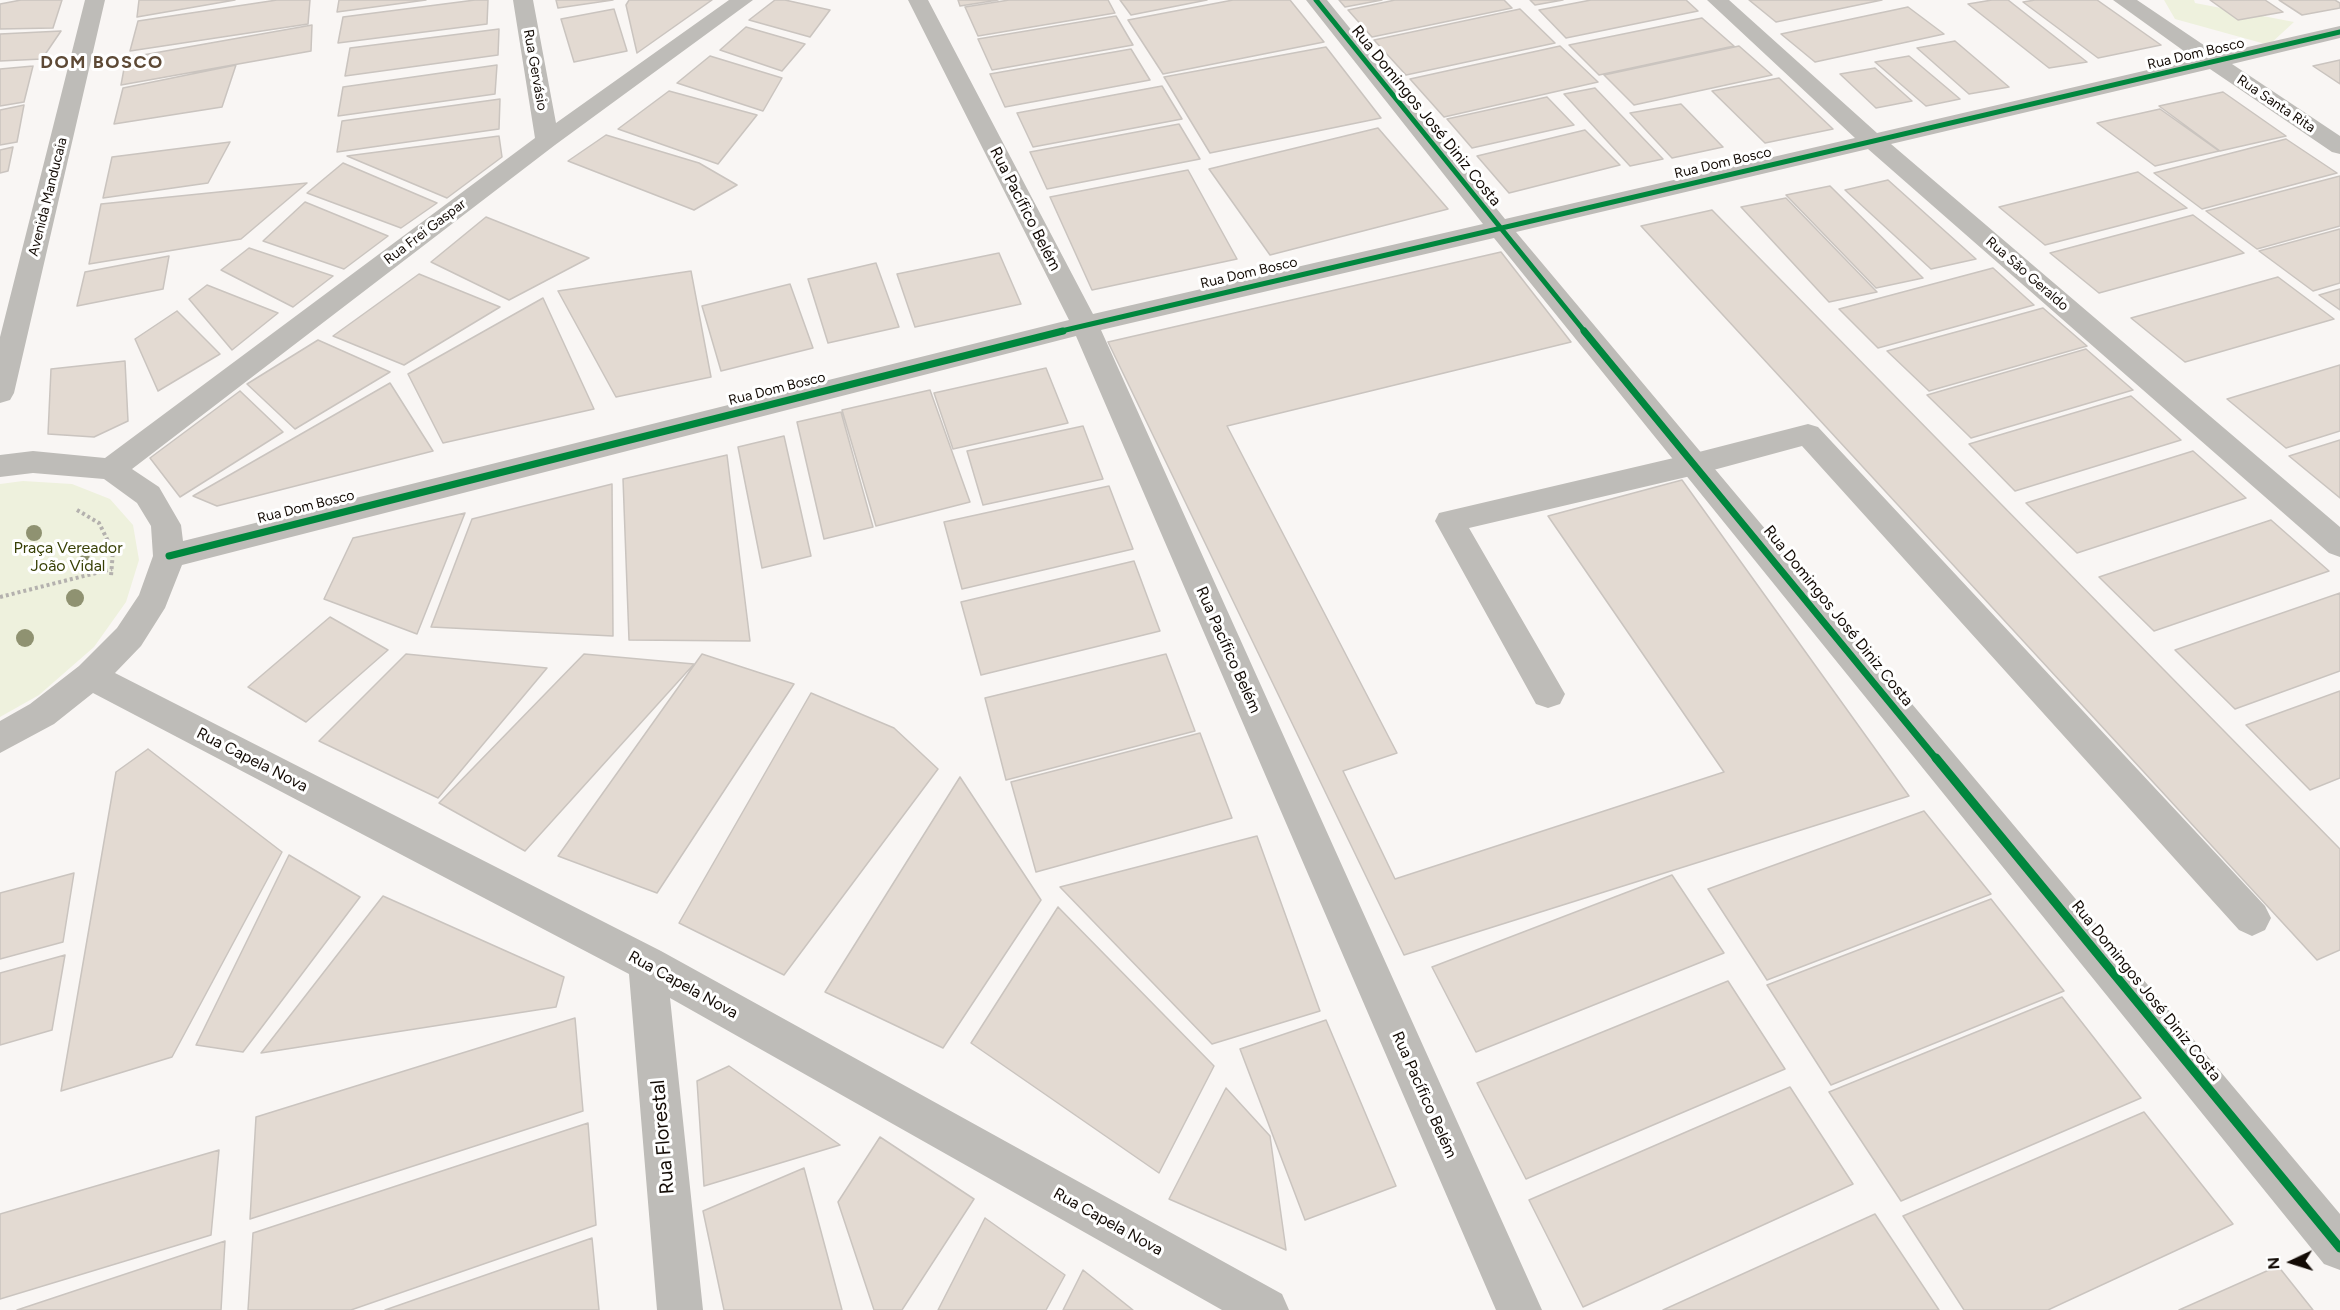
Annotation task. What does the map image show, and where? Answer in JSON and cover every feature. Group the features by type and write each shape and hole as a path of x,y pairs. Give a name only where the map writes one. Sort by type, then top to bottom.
{"street":[{"name":"Avenida Manducaia","path":"0,393 95,0"},
{"name":"Rua Gervásio","path":"523,0 548,140"},
{"name":"Rua Frei Gaspar","path":"111,469 548,140 743,0"},
{"name":"Rua Pacífico Belém","path":"918,0 1085,325 1519,1310"},
{"name":"Rua Domingos José Diniz Costa","path":"1316,0 1499,228 2340,1248"},
{"name":"Rua São Geraldo","path":"1717,0 1874,142 2340,545"},
{"name":"Rua Santa Rita","path":"2123,0 2340,147"},
{"name":"Rua Dom Bosco","path":"169,556 1085,325 2216,63 2340,32"},
{"path":"1548,694 1450,521 1695,464 1808,434 2252,918"},
{"path":"0,466 33,462 79,464 111,469 148,495 166,525 169,556 154,599 129,638 91,676 42,714 0,738"},
{"name":"Rua Capela Nova","path":"91,676 647,964 1266,1310"},
{"name":"Rua Florestal","path":"647,964 680,1310"}],"path":[{"path":"75,509 99,523 113,551 110,579"},
{"path":"0,597 112,569"}],"green space":[{"path":"2164,0 2194,0 2195,3 2294,22 2269,45 2175,19"},
{"name":"Praça Vereador João Vidal","path":"23,481 72,484 110,499 133,525 139,560 126,602 94,647 39,695 0,717 0,484"}],"building":[{"path":"21,0 62,0 53,28 0,29 0,4"},
{"path":"139,0 235,0 137,17"},
{"path":"277,0 310,0 308,24 130,51 138,21"},
{"path":"339,0 426,0 337,12"},
{"path":"488,0 487,24 338,43 343,17"},
{"path":"556,0 613,0 558,8"},
{"path":"629,0 712,0 637,53 626,5"},
{"path":"775,0 830,10 810,37 749,20"},
{"path":"958,0 998,0 960,6"},
{"path":"1009,0 1108,0 1115,13 978,36 965,7"},
{"path":"1120,0 1207,0 1131,15"},
{"path":"1233,0 1290,0 1324,42 1163,74 1128,20"},
{"path":"1339,0 1382,0 1345,7"},
{"path":"1395,0 1504,0 1512,8 1372,37 1348,10"},
{"path":"1530,0 1563,0 1535,5"},
{"path":"1591,0 1686,0 1698,11 1566,38 1539,10"},
{"path":"1749,0 1882,0 1776,22"},
{"path":"2008,0 2087,62 2049,68 1968,4"},
{"path":"2097,0 2161,45 2098,58 2023,2"},
{"path":"2210,0 2265,0 2283,12 2238,20"},
{"path":"2279,0 2335,0 2340,3 2340,8 2302,15"},
{"path":"1908,7 1944,34 1815,62 1781,34"},
{"path":"614,9 627,51 574,62 561,19"},
{"path":"1520,9 1555,43 1406,75 1374,40"},
{"path":"1116,16 1133,45 992,70 978,39"},
{"path":"1702,18 1734,46 1599,75 1569,45"},
{"path":"312,25 311,51 121,85 126,58"},
{"path":"746,27 805,44 782,71 720,50"},
{"path":"499,29 498,55 345,76 350,48"},
{"path":"61,31 42,59 0,61 0,34"},
{"path":"1955,41 2009,87 1969,94 1917,48"},
{"path":"1560,46 1598,82 1444,117 1410,79"},
{"path":"1739,46 1772,75 1634,105 1604,75"},
{"path":"1326,47 1381,118 1210,153 1164,77"},
{"path":"1131,49 1150,80 1005,107 990,74"},
{"path":"710,56 782,78 763,111 677,83"},
{"path":"1909,56 1960,99 1926,106 1875,62"},
{"path":"2340,60 2340,84 2313,66"},
{"path":"236,65 222,107 114,124 123,88"},
{"path":"497,65 495,94 338,116 343,87"},
{"path":"33,66 24,102 0,106 0,69"},
{"path":"1875,68 1912,101 1876,108 1840,74"},
{"path":"1779,78 1833,129 1765,143 1712,91"},
{"path":"1162,86 1182,119 1033,147 1017,113"},
{"path":"1595,88 1663,159 1630,166 1564,94"},
{"path":"669,91 757,115 718,164 618,129"},
{"path":"2223,92 2286,136 2220,151 2159,106"},
{"path":"1547,97 1574,125 1472,148 1447,119"},
{"path":"500,99 499,129 337,152 342,121"},
{"path":"1681,104 1723,147 1672,158 1630,113"},
{"path":"24,105 17,142 0,145 0,110"},
{"path":"2160,109 2219,151 2155,166 2097,123"},
{"path":"1179,124 1200,159 1047,189 1030,152"},
{"path":"1378,128 1448,209 1270,255 1209,169"},
{"path":"1585,130 1620,165 1509,193 1477,156"},
{"path":"606,135 699,163 737,185 694,210 568,161"},
{"path":"499,136 502,157 447,198 347,156"},
{"path":"2286,139 2337,173 2202,209 2154,173"},
{"path":"230,142 208,183 103,198 112,157"},
{"path":"13,147 8,171 0,173 0,150"},
{"path":"343,163 437,203 401,228 307,193"},
{"path":"1188,170 1237,259 1092,290 1050,197"},
{"path":"2138,172 2187,208 2045,245 1999,207"},
{"path":"2340,176 2340,226 2257,249 2206,211"},
{"path":"1888,180 1976,259 1931,269 1845,190"},
{"path":"307,183 241,239 89,264 101,204"},
{"path":"1830,186 1923,278 1876,288 1786,195"},
{"path":"1786,198 1877,292 1829,302 1741,207"},
{"path":"305,202 388,236 344,269 263,241"},
{"path":"1712,210 2340,849 2340,950 2317,960 1641,226"},
{"path":"2193,215 2244,253 2099,293 2050,253"},
{"path":"486,217 589,258 509,300 431,262"},
{"path":"2340,229 2340,283 2313,291 2259,251"},
{"path":"249,248 333,276 293,307 221,270"},
{"path":"1501,252 1571,342 1227,426 1397,753 1343,771 1395,879 1724,772 1548,516 1682,480 1909,796 1404,955 1108,342"},
{"path":"999,253 1021,304 915,327 897,274"},
{"path":"169,256 163,289 77,306 85,272"},
{"path":"876,263 899,327 828,343 808,279"},
{"path":"1993,268 2034,305 1878,348 1839,309"},
{"path":"691,271 711,377 616,397 558,291"},
{"path":"419,274 500,307 404,365 333,336"},
{"path":"2278,277 2334,319 2185,362 2131,318"},
{"path":"790,284 813,348 721,371 702,306"},
{"path":"207,285 278,313 232,350 189,299"},
{"path":"2340,289 2340,310 2319,295"},
{"path":"543,298 594,409 443,443 408,374"},
{"path":"2043,308 2087,346 1929,391 1887,351"},
{"path":"177,311 220,354 158,391 135,339"},
{"path":"318,340 390,372 295,429 247,384"},
{"path":"2086,349 2133,390 1971,438 1927,395"},
{"path":"125,361 128,421 94,437 48,434 51,369"},
{"path":"2340,365 2340,431 2286,448 2227,399"},
{"path":"1046,368 1068,423 953,449 934,393"},
{"path":"390,383 433,451 217,506 193,496"},
{"path":"930,390 970,502 876,526 842,410"},
{"path":"240,391 283,432 180,497 150,458"},
{"path":"2131,396 2181,440 2015,491 1969,444"},
{"path":"841,412 873,527 824,539 797,422"},
{"path":"1083,426 1103,479 983,505 967,451"},
{"path":"784,436 811,556 762,568 738,447"},
{"path":"2340,440 2340,498 2289,456"},
{"path":"2193,451 2246,498 2077,553 2026,503"},
{"path":"727,455 750,641 629,640 623,479"},
{"path":"612,484 613,636 431,627 472,519"},
{"path":"1109,486 1133,549 962,589 944,522"},
{"path":"465,513 417,634 324,599 353,538"},
{"path":"2271,520 2329,571 2154,631 2099,577"},
{"path":"1134,561 1160,631 981,675 961,602"},
{"path":"2340,593 2340,671 2235,709 2175,650"},
{"path":"330,617 388,650 306,722 248,687"},
{"path":"406,654 547,668 438,798 319,741"},
{"path":"584,654 694,664 525,851 439,803"},
{"path":"702,654 794,684 657,893 558,856"},
{"path":"1166,654 1195,731 1006,780 985,698"},
{"path":"2340,691 2340,778 2310,790 2246,725"},
{"path":"811,693 894,728 938,769 784,975 679,923"},
{"path":"1200,733 1232,818 1036,872 1011,782"},
{"path":"148,749 282,852 172,1057 61,1091 116,772"},
{"path":"960,777 1041,900 943,1048 825,992"},
{"path":"1924,811 1991,894 1767,980 1708,889"},
{"path":"1257,836 1320,1011 1212,1044 1060,887"},
{"path":"289,855 360,897 243,1052 196,1045"},
{"path":"74,873 63,942 0,959 0,893"},
{"path":"1672,875 1724,953 1476,1052 1432,967"},
{"path":"383,896 564,977 556,1007 261,1053"},
{"path":"1991,899 2064,991 1831,1085 1767,985"},
{"path":"1058,907 1214,1066 1159,1173 971,1043"},
{"path":"65,955 52,1030 0,1045 0,973"},
{"path":"1728,981 1785,1069 1526,1179 1477,1083"},
{"path":"2062,997 2141,1098 1901,1201 1829,1092"},
{"path":"575,1018 583,1111 250,1219 256,1117"},
{"path":"1326,1020 1396,1186 1305,1220 1240,1049"},
{"path":"729,1066 840,1145 704,1186 697,1081"},
{"path":"1790,1087 1853,1184 1583,1307 1529,1200"},
{"path":"1226,1088 1270,1136 1286,1250 1169,1199"},
{"path":"2144,1112 2233,1224 2048,1310 1964,1310 1903,1216"},
{"path":"588,1123 596,1225 351,1310 248,1310 253,1233"},
{"path":"880,1137 974,1199 902,1310 874,1310 838,1202"},
{"path":"219,1150 211,1235 0,1299 0,1214"},
{"path":"804,1168 842,1310 724,1310 703,1211"},
{"path":"1875,1214 1939,1310 1663,1310"},
{"path":"985,1218 1065,1275 1046,1310 938,1310"},
{"path":"592,1238 599,1310 385,1310"},
{"path":"225,1241 221,1310 17,1310"},
{"path":"2278,1266 2313,1310 2179,1310"},
{"path":"1083,1270 1133,1310 1063,1310"}],"cycle path":[{"path":"1316,0 1499,228 2340,1248"},
{"path":"169,556 1085,325 2340,32"}],"district":[{"name":"DOM BOSCO","path":"102,63"}]}
